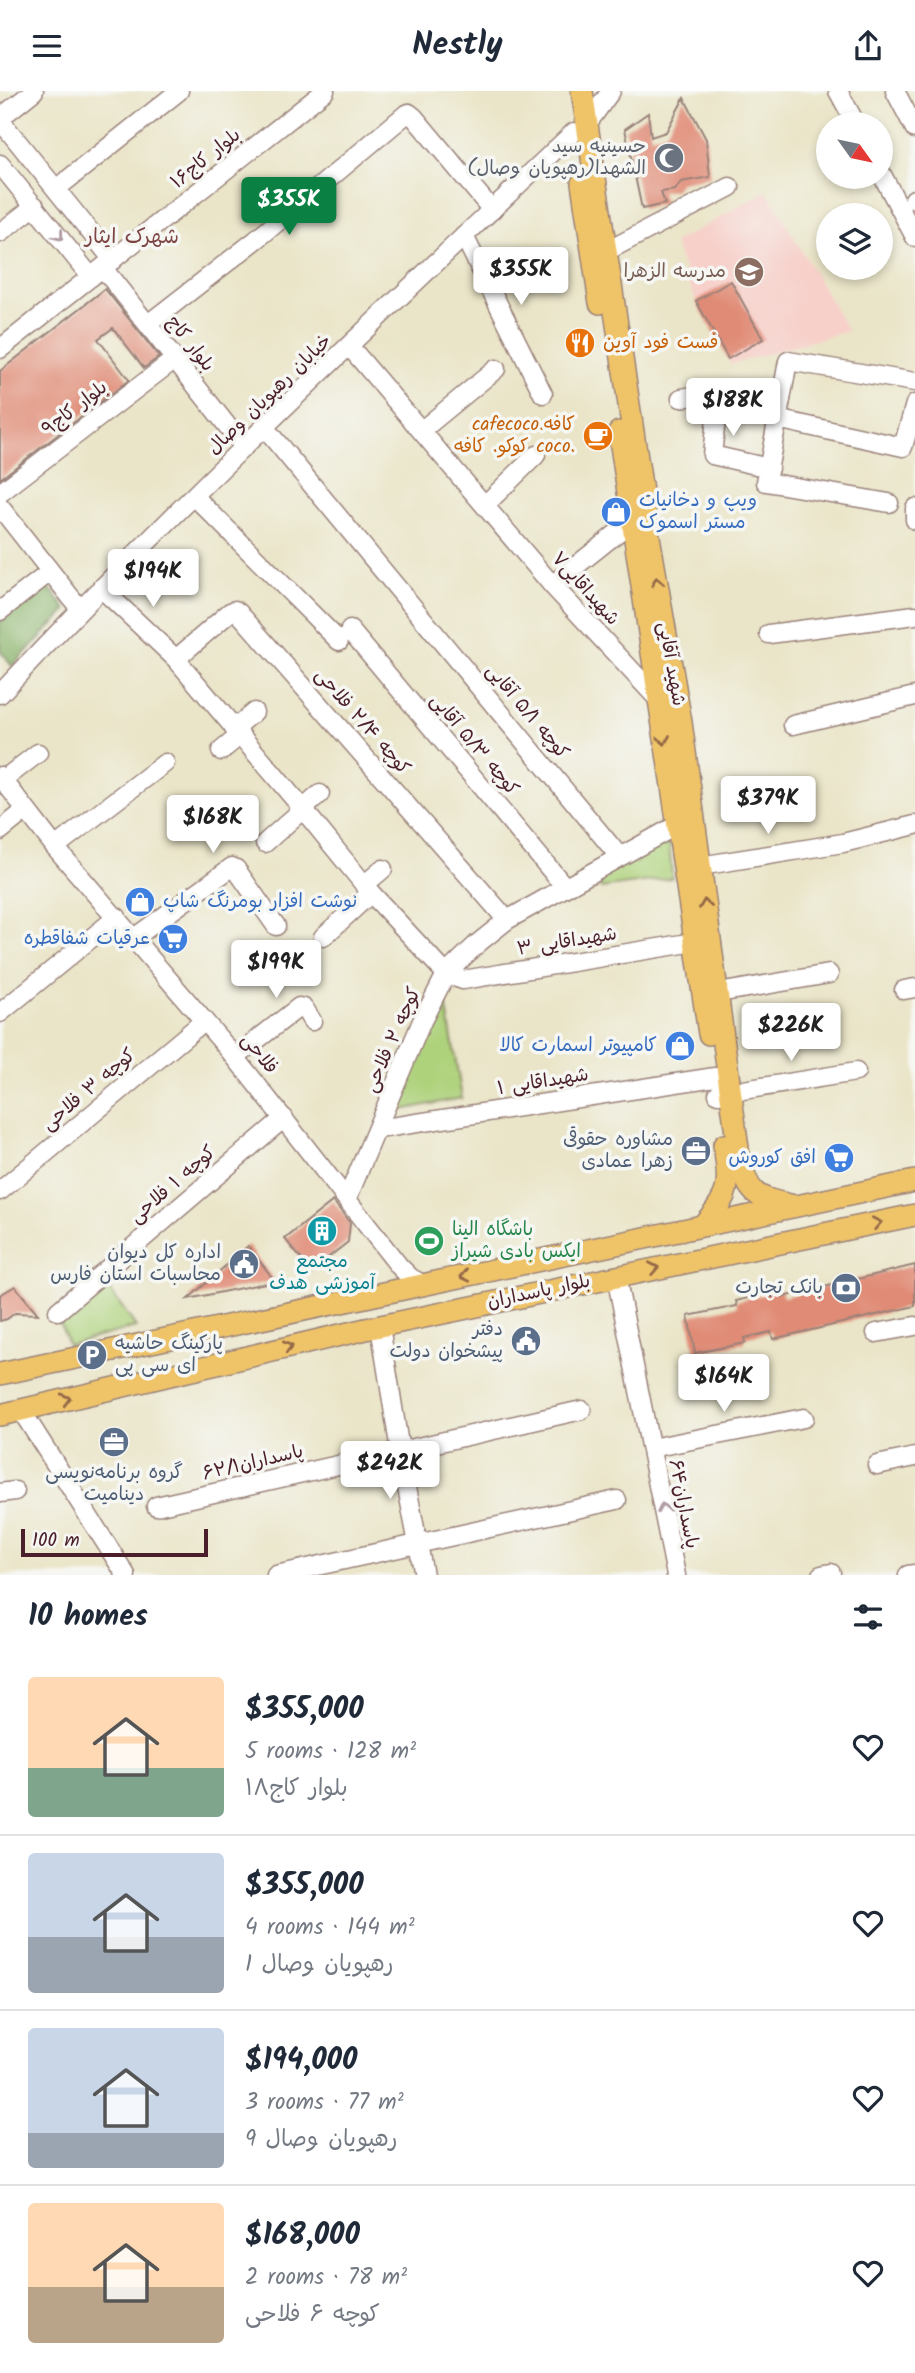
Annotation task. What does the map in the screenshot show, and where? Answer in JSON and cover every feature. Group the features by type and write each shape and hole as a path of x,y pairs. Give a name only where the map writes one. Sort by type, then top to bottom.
{"main road":[{"name":"شهید آقایی","path":"567,91 580,128 607,251 624,411 631,522 695,942 722,1088 739,1156 736,1182"},
{"name":"شهید آقایی","path":"582,91 580,128 624,411 681,722 718,993 722,1088"},
{"name":"بلوار پاسداران","path":"0,1374 915,1181"},
{"path":"703,1225 736,1182 760,1196 795,1206"},
{"name":"بلوار پاسداران","path":"10,1413 380,1326 915,1215"},
{"path":"133,1346 143,1380"}],"street":[{"path":"0,119 34,91"},
{"path":"56,189 179,91"},
{"name":"بلوار کاج۱۶","path":"0,349 325,91"},
{"name":"خیابان رهپویان وصال","path":"0,694 80,609 264,427 580,128 611,91"},
{"path":"838,91 849,112"},
{"path":"895,91 915,129"},
{"path":"148,324 225,265 409,113 492,210"},
{"name":"بلوار کاج","path":"0,119 56,189 102,268"},
{"path":"2,167 27,152"},
{"name":"بلوار کاج","path":"2,167 35,206 102,268 244,447"},
{"path":"607,251 730,187"},
{"path":"890,189 915,237"},
{"path":"0,233 35,206"},
{"path":"464,236 543,394"},
{"name":"شهیداقایی۷","path":"350,347 552,585 658,699"},
{"name":"بلوار کاج۹","path":"0,493 175,359"},
{"path":"889,503 766,482 788,361 915,381"},
{"path":"422,430 496,369"},
{"path":"681,398 719,392 781,399"},
{"path":"719,392 712,455 769,468"},
{"path":"776,419 903,447 915,405"},
{"name":"کوچه ۵/۱ آقایی","path":"264,427 619,856"},
{"path":"485,505 537,455"},
{"name":"کوچه ۵/۳ آقایی","path":"195,497 345,636 565,887"},
{"path":"0,507 80,609"},
{"path":"915,508 915,520"},
{"path":"552,585 631,522"},
{"path":"0,611 50,572"},
{"path":"101,588 176,659 367,889 446,974"},
{"name":"کوچه ۲/۴ فلاحی","path":"176,659 230,612 235,610 239,613 507,920"},
{"path":"769,634 915,615"},
{"path":"793,725 915,696"},
{"path":"221,751 254,712"},
{"path":"2,778 38,753"},
{"path":"55,846 166,763"},
{"name":"فلاحی","path":"2,778 55,846 235,1057 399,1266 411,1278 424,1285"},
{"path":"265,843 320,794"},
{"path":"0,831 26,810"},
{"name":"کوچه ۲ فلاحی","path":"347,1199 417,1032 446,974 507,920 677,825"},
{"path":"700,866 843,843 915,825"},
{"path":"134,938 232,867 276,926"},
{"path":"323,937 383,869"},
{"path":"0,1013 117,917"},
{"name":"۳ شهیداقایی","path":"446,974 463,980 695,942"},
{"path":"718,993 829,974"},
{"path":"235,1057 299,1007 304,1008 312,1021"},
{"name":"کوچه ۳ فلاحی","path":"0,1191 204,1021"},
{"name":"۱ شهیداقایی","path":"378,1129 856,1072"},
{"name":"کوچه ۱ فلاحی","path":"58,1311 284,1118"},
{"path":"382,1293 395,1282 399,1266"},
{"name":"پاسداران۶۴","path":"616,1276 676,1575"},
{"path":"876,1333 915,1325"},
{"path":"380,1326 424,1575"},
{"name":"پاسداران۶۲/۱","path":"156,1506 582,1410"},
{"path":"10,1413 126,1575"},
{"path":"651,1447 804,1417"},
{"path":"877,1465 915,1457"},
{"path":"276,1575 617,1500"},
{"path":"908,1575 915,1574"}],"shaded area":[{"name":"مدرسه الزهرا","path":"767,191 816,280 818,280 848,331 731,364 696,301 674,243"}],"green space":[{"path":"47,585 67,610 12,666 0,651 0,622"},
{"path":"669,841 672,878 601,888 597,877"},
{"path":"445,997 462,1098 396,1111 425,1037"},
{"path":"107,1286 136,1327 68,1345 60,1322"}],"building":[{"name":"حسینیه سید الشهدا(رهپویان وصال)","path":"684,98 706,139 710,177 681,182 675,190 661,192 665,204 642,209 625,129 648,113 651,137 666,132"},
{"path":"731,281 763,339 728,359 696,301"},
{"path":"105,289 159,357 144,368 113,328 98,339 129,380 0,479 0,371"},
{"name":"مجتمع آموزشی هدف","path":"333,1201 350,1223 348,1242 311,1271 285,1239"},
{"name":"اداره کل دیوان محاسبات استان فارس","path":"248,1246 275,1281 188,1299"},
{"path":"915,1265 915,1306 773,1339 771,1332 744,1338 745,1343 695,1353 688,1316 737,1306 736,1301 781,1290 783,1297"},
{"path":"15,1286 38,1314 15,1313 0,1321 0,1295"}],"place":[{"name":"حسینیه سید الشهدا(رهپویان وصال)","path":"669,158"},
{"name":"مدرسه الزهرا","path":"749,272"},
{"name":"فست فود آوین","path":"580,343"},
{"name":"cafecoco.کافه کوکو. کافه coco.","path":"598,436"},
{"name":"ویپ و دخانیات مستر اسموک","path":"616,512"},
{"name":"نوشت افزار بومرنگ شاپ","path":"140,902"},
{"name":"عرقیات شفاقطره","path":"173,939"},
{"name":"کامپیوتر اسمارت کالا","path":"680,1046"},
{"name":"مشاوره حقوقی زهرا عمادی","path":"696,1151"},
{"name":"افق کوروش","path":"839,1158"},
{"name":"مجتمع آموزشی هدف","path":"322,1231"},
{"name":"باشگاه الینا ایکس بادی شیراز","path":"429,1241"},
{"name":"اداره کل دیوان محاسبات استان فارس","path":"244,1264"},
{"name":"بانک تجارت","path":"846,1288"},
{"name":"دفتر پیشخوان دولت","path":"526,1341"},
{"name":"پارکینگ حاشیه ای سی پی","path":"92,1355"},
{"name":"گروه برنامه‌نویسی دینامیت","path":"114,1442"}],"district":[{"name":"شهرک ایثار","path":"132,237"}]}
